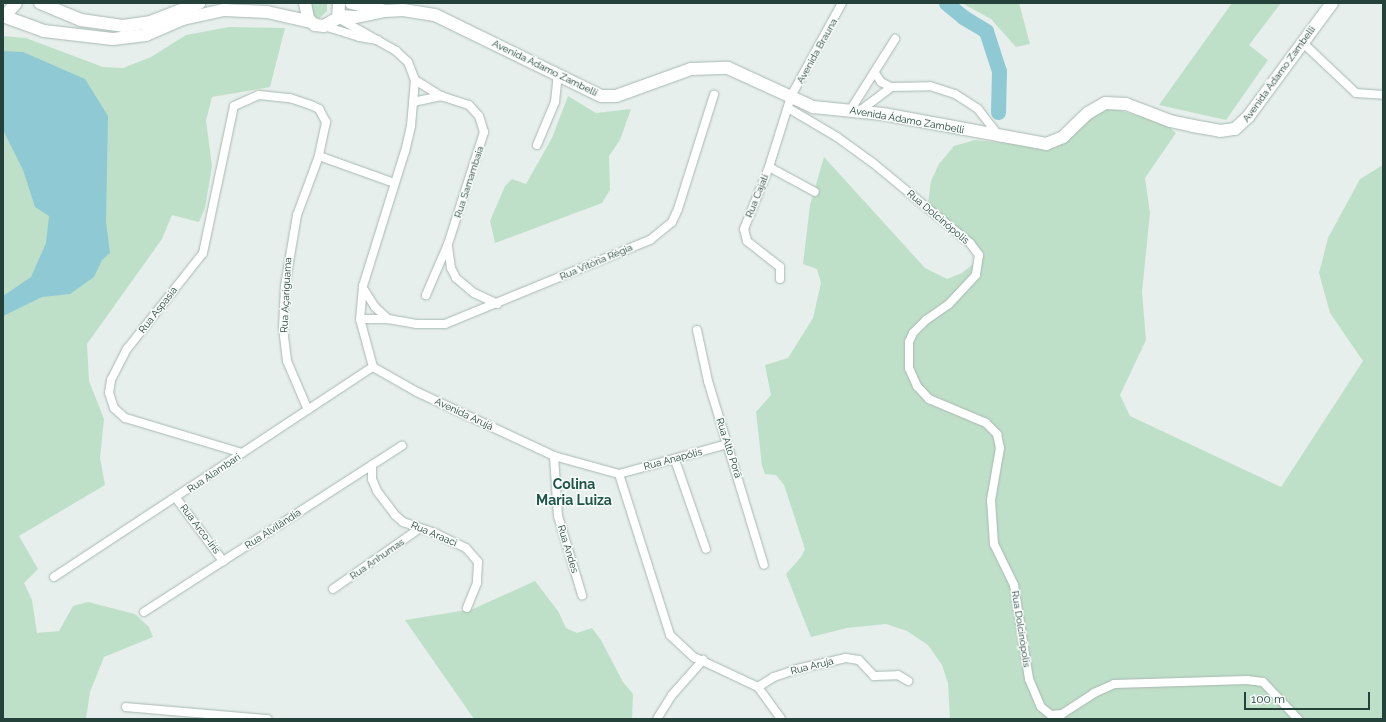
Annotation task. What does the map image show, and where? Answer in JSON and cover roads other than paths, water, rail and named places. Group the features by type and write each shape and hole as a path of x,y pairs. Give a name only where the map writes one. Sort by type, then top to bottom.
{"street":[{"path":"16,3 3,17 44,31 113,39 146,35 183,19 224,10 267,12 311,22 359,38 380,40"},
{"path":"40,3 82,20 123,26 150,22 199,3"},
{"path":"305,3 305,14 311,22"},
{"path":"324,26 338,17 340,3"},
{"name":"Avenida Ádamo Zambelli","path":"351,3 385,10 414,10 435,15 558,74 594,94 606,96 622,94 691,69 728,68 753,77 789,101 830,111 856,109 1037,144 1052,143 1062,137 1094,108 1105,103 1126,104 1170,121 1192,126 1220,131 1235,129 1248,117 1332,3"},
{"name":"Avenida Brauna","path":"789,101 842,3"},
{"name":"Avenida Ádamo Zambelli","path":"338,17 356,17 385,10"},
{"path":"338,17 380,40 408,62 415,80 405,151 363,288 360,319 373,367"},
{"path":"856,109 895,39"},
{"path":"1302,42 1356,93 1383,95"},
{"path":"875,73 881,82 891,87 930,86 955,94 978,109 1001,137"},
{"path":"537,145 555,102 558,74"},
{"name":"Rua Samambaia","path":"415,80 441,96 462,102 474,109 479,116 484,132 448,244 426,295"},
{"path":"856,109 891,87"},
{"name":"Rua Açariguama","path":"259,95 290,98 319,109 326,122 319,156 297,216 285,286 283,328 287,361 308,410"},
{"name":"Rua Aspasia","path":"242,453 125,418 114,408 109,393 111,380 127,349 203,253 234,106 259,95"},
{"name":"Rua Vitória Régia","path":"360,319 388,319 417,324 444,324 498,304 650,240 672,222 678,209 714,95"},
{"name":"Rua Samambaia","path":"413,102 441,96"},
{"name":"Rua Cajati","path":"780,279 780,267 747,241 744,229 769,166 789,101"},
{"name":"Rua Dolcinópolis","path":"789,101 872,163 970,243 979,255 976,275 949,304 926,320 913,333 909,342 909,368 917,386 929,399 986,423 998,434 1000,448 991,500 994,544 1014,585 1029,679 1041,707 1051,715 1062,714 1094,693 1114,684 1247,680 1263,682 1298,719"},
{"path":"319,156 394,183"},
{"path":"769,166 815,192"},
{"name":"Rua Samambaia","path":"448,244 448,257 456,278 474,293 498,304"},
{"path":"363,288 375,307 388,319"},
{"name":"Rua Alto Porã","path":"697,330 708,381 764,565"},
{"name":"Rua Alambari","path":"54,577 373,367"},
{"name":"Avenida Arujá","path":"373,367 417,392 554,456 619,474"},
{"name":"Rua Anapólis","path":"619,474 675,460 727,444"},
{"name":"Rua Alvilândia","path":"144,612 402,446"},
{"name":"Rua Andes","path":"554,456 558,516 582,595"},
{"path":"675,460 706,549"},
{"name":"Rua Araaci","path":"372,465 372,479 384,503 403,522 466,548 478,562 479,575 467,608"},
{"path":"619,474 666,626 679,645 703,660 758,687 781,719"},
{"name":"Rua Arco-Íris","path":"176,498 223,561"},
{"name":"Rua Anhumas","path":"334,589 420,528"},
{"name":"Rua Aruja","path":"758,687 774,677 821,663 846,658 859,660 868,667 874,676 898,675 908,681"},
{"path":"657,719 672,695 703,660"},
{"path":"126,707 267,719"}],"water":[{"path":"3,51 23,52 85,79 108,116 106,222 110,253 102,260 94,277 70,294 42,297 3,316 3,296 31,277 46,243 49,216 35,207 23,170 3,130"}],"waterway":[{"path":"946,3 963,17 986,31 999,71 998,112"}],"district":[{"name":"Colina Maria Luiza","path":"574,492"}]}
